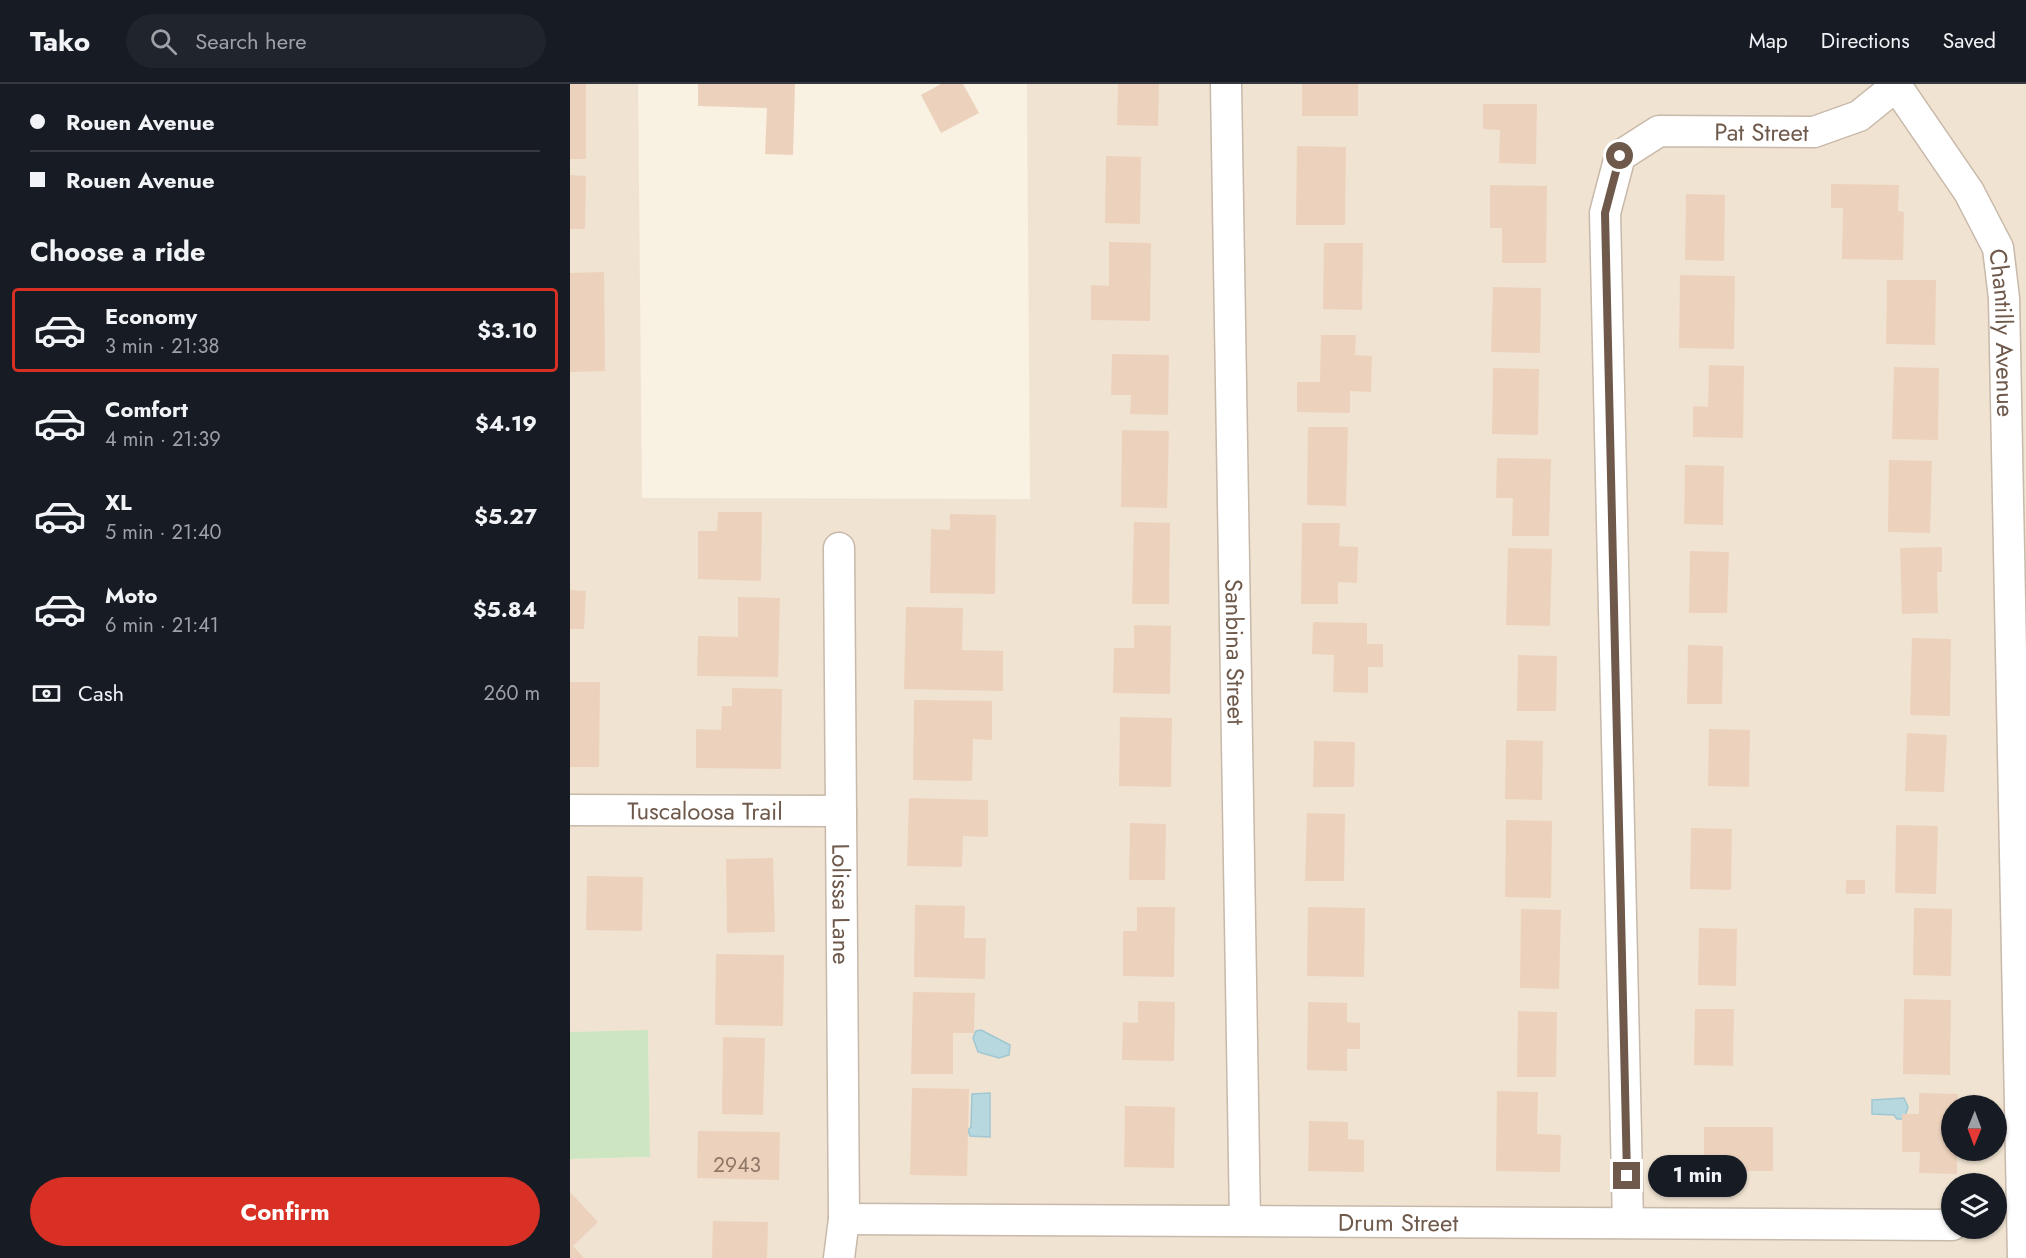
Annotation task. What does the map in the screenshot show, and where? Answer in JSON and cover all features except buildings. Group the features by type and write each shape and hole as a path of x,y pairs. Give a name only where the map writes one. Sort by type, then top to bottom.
{"street":[{"name":"Sanbina Street","path":"1226,84 1245,1221"},
{"name":"Pat Street","path":"1628,1223 1605,213 1620,156 1659,131 1814,132 1858,116 1896,85"},
{"name":"Chantilly Avenue","path":"1896,85 1969,192 1998,248 2004,298 2010,1225 2023,1258"},
{"name":"Lolissa Lane","path":"839,549 844,1219 839,1258"},
{"name":"Tuscaloosa Trail","path":"570,810 841,811"},
{"name":"Drum Street","path":"844,1219 1941,1225"}],"shaded area":[{"path":"570,84 638,84 642,498 1030,499 1027,84 2026,84 2026,1258 570,1258 570,1159 650,1157 648,1031 570,1032"}],"green space":[{"path":"648,1030 650,1157 570,1159 570,1032"}],"water":[{"path":"981,1030 1010,1045 1009,1055 999,1058 978,1052 973,1038 976,1031"},
{"path":"990,1093 990,1137 970,1136 968,1130 971,1127 972,1094"},
{"path":"1904,1098 1908,1107 1904,1119 1897,1119 1894,1115 1872,1114 1872,1100"}],"route":[{"path":"1620,156 1605,213 1627,1176"}]}
